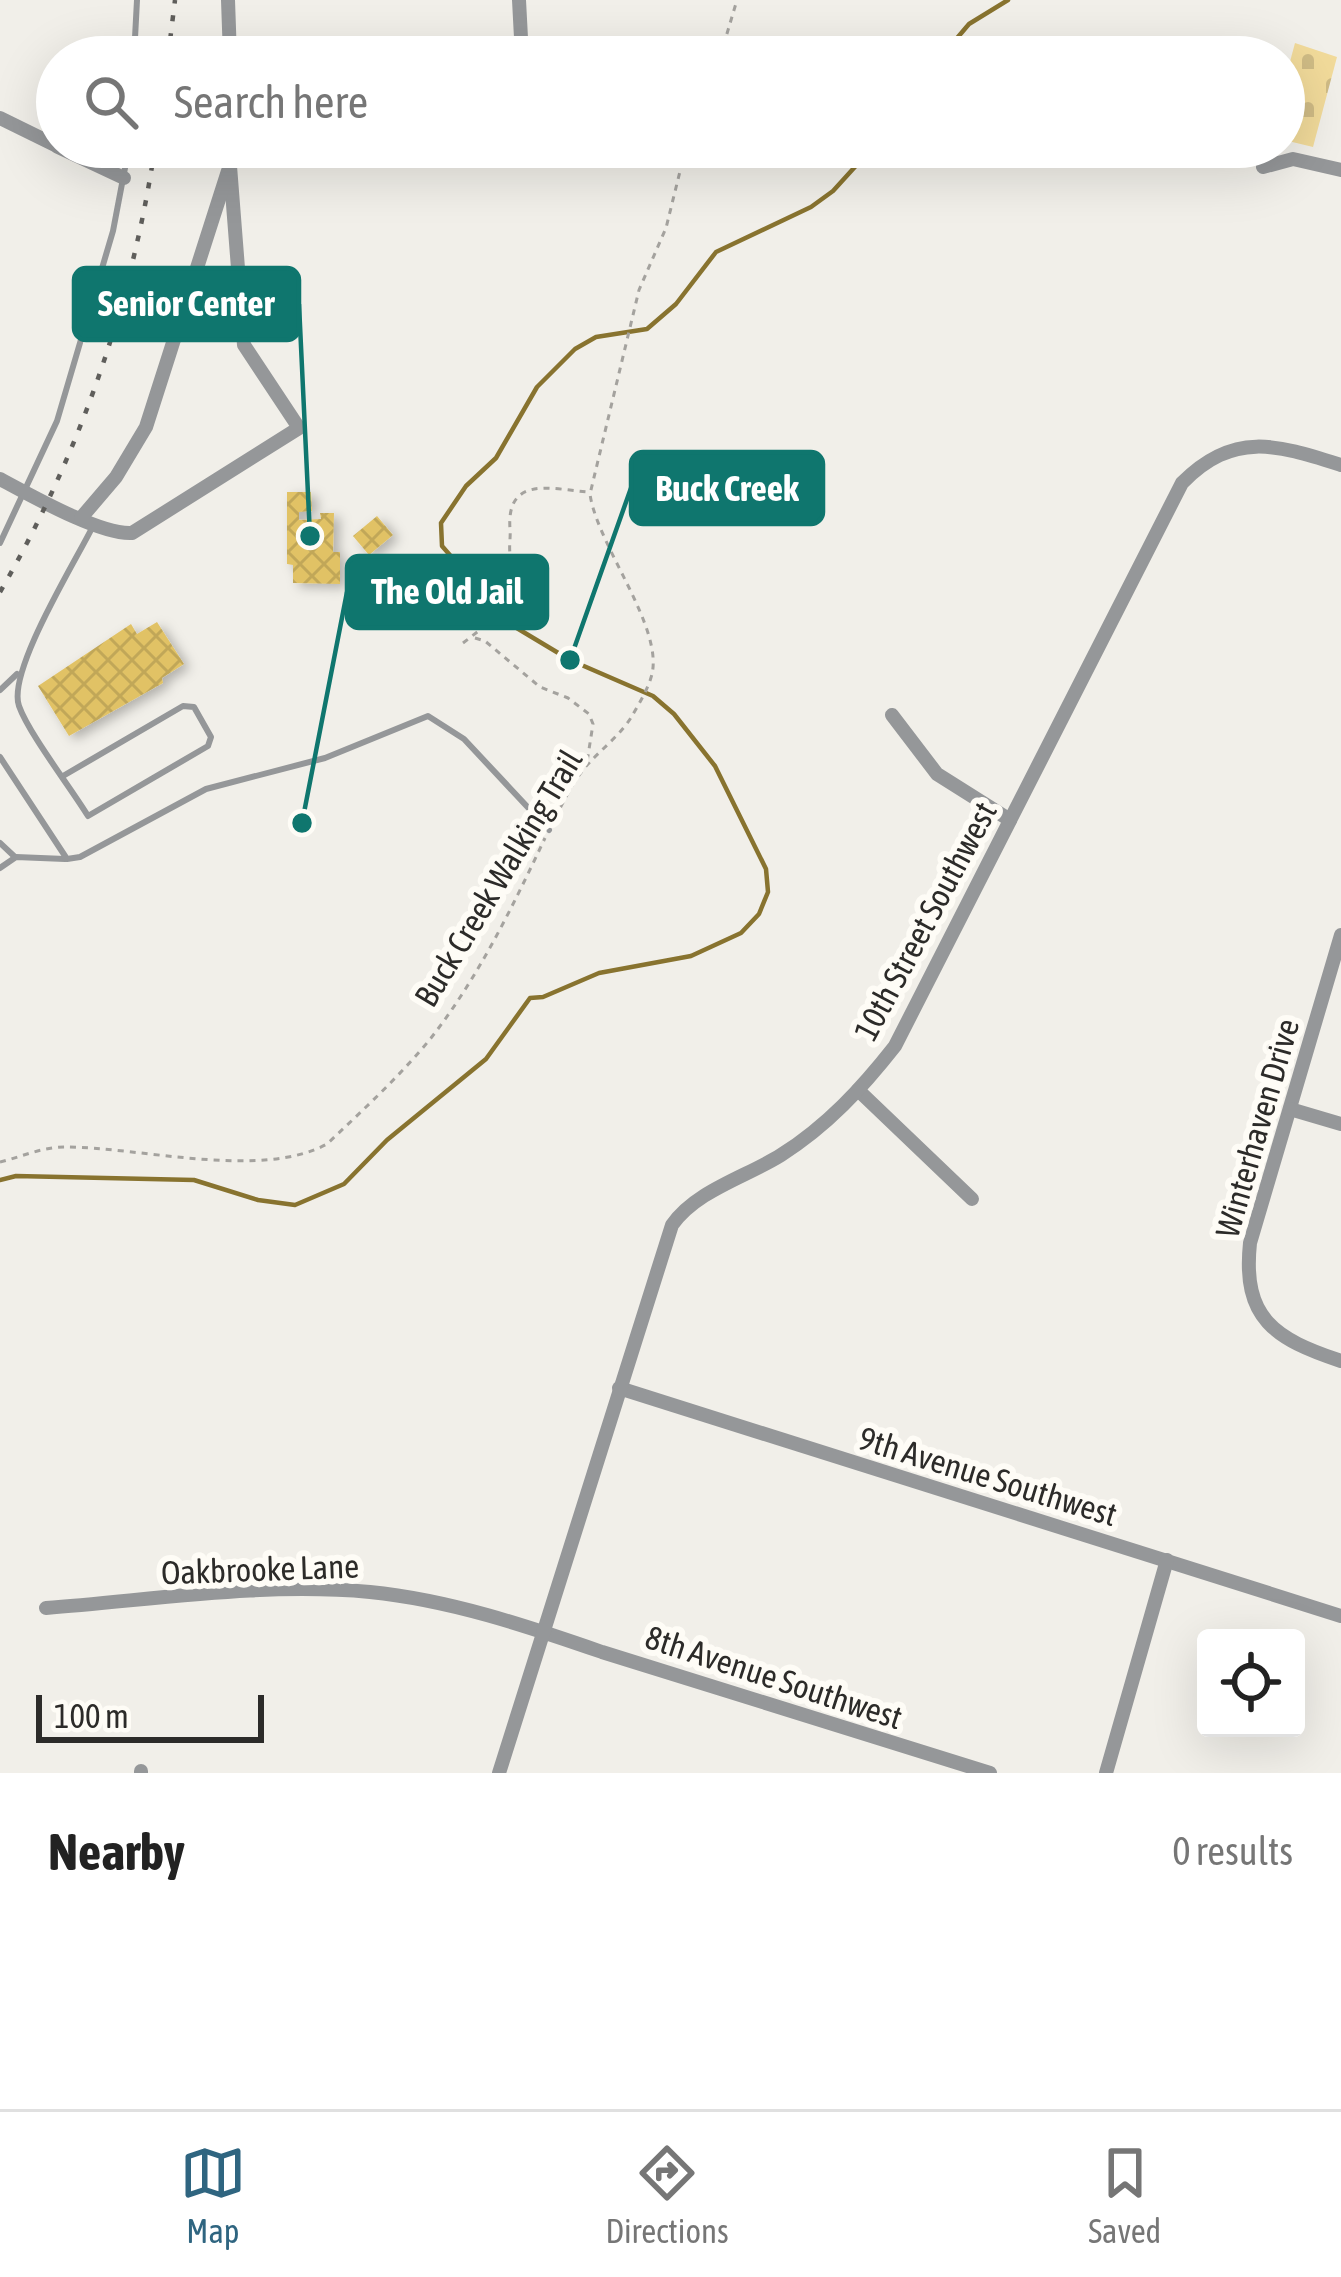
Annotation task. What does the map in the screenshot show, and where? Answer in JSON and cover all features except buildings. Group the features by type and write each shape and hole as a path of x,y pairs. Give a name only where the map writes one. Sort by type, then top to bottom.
{"street":[{"path":"228,0 229,36"},
{"path":"519,0 522,36"},
{"path":"0,118 36,136"},
{"path":"1305,162 1341,170"},
{"path":"103,168 124,178"},
{"path":"87,522 146,427 228,168"},
{"path":"0,479 87,522 124,534 140,529 299,428 244,345 232,168"},
{"name":"10th Street Southwest","path":"499,1773 665,1238 678,1216 810,1135 858,1090 909,1022 1170,502 1195,470 1236,448 1280,447 1341,465"},
{"path":"892,715 937,773 1010,820"},
{"name":"Winterhaven Drive","path":"1341,935 1250,1243 1249,1285 1270,1328 1292,1343 1341,1361"},
{"path":"858,1090 972,1199"},
{"path":"1290,1109 1341,1124"},
{"name":"9th Avenue Southwest","path":"619,1388 1341,1616"},
{"path":"1106,1773 1167,1560"},
{"name":"Oakbrooke Lane","path":"46,1607 314,1589 392,1596 543,1629"},
{"name":"8th Avenue Southwest","path":"543,1629 602,1652 990,1773"}],"lane":[{"path":"135,36 137,0"},
{"path":"0,543 57,421 113,231 125,168"},
{"path":"0,690 17,674 87,522"},
{"path":"17,674 18,704 88,817 208,746 211,736 194,707 183,706 63,776"},
{"path":"0,843 16,857 80,857 206,789 325,758 428,716 464,739 549,830"},
{"path":"0,758 67,860"},
{"path":"0,868 16,857"}],"path":[{"path":"726,36 737,0"},
{"path":"464,643 523,583 509,554 508,519 515,501 523,492 538,488 590,493 639,293 666,228 681,168"},
{"name":"Buck Creek Walking Trail","path":"0,1162 59,1148 273,1160 313,1152 327,1144 416,1055 452,1008 586,766 630,721 649,683 653,663 648,640 630,588 592,513 590,493"},
{"path":"473,637 485,641 540,687 568,698 589,715 593,724 586,766"}],"green space":[{"path":"1305,46 1337,57 1313,147 1305,145"}],"waterway":[{"path":"959,36 969,24 1008,0"},
{"path":"0,1180 16,1176 194,1180 258,1200 295,1205 344,1184 387,1140 486,1059 530,998 599,973 691,956 741,933 759,914 768,892 766,869 715,766 674,714 653,696 570,660 510,624 442,546 441,523 466,486 496,458 537,387 575,349 596,337 647,329 676,304 716,252 811,207 854,168"}],"railway":[{"path":"171,36 175,0"},
{"path":"0,592 54,487 98,377 132,263 151,168"}],"place":[{"name":"Senior Center","path":"310,536"},
{"name":"Buck Creek","path":"570,660"},
{"name":"The Old Jail","path":"302,823"}]}
